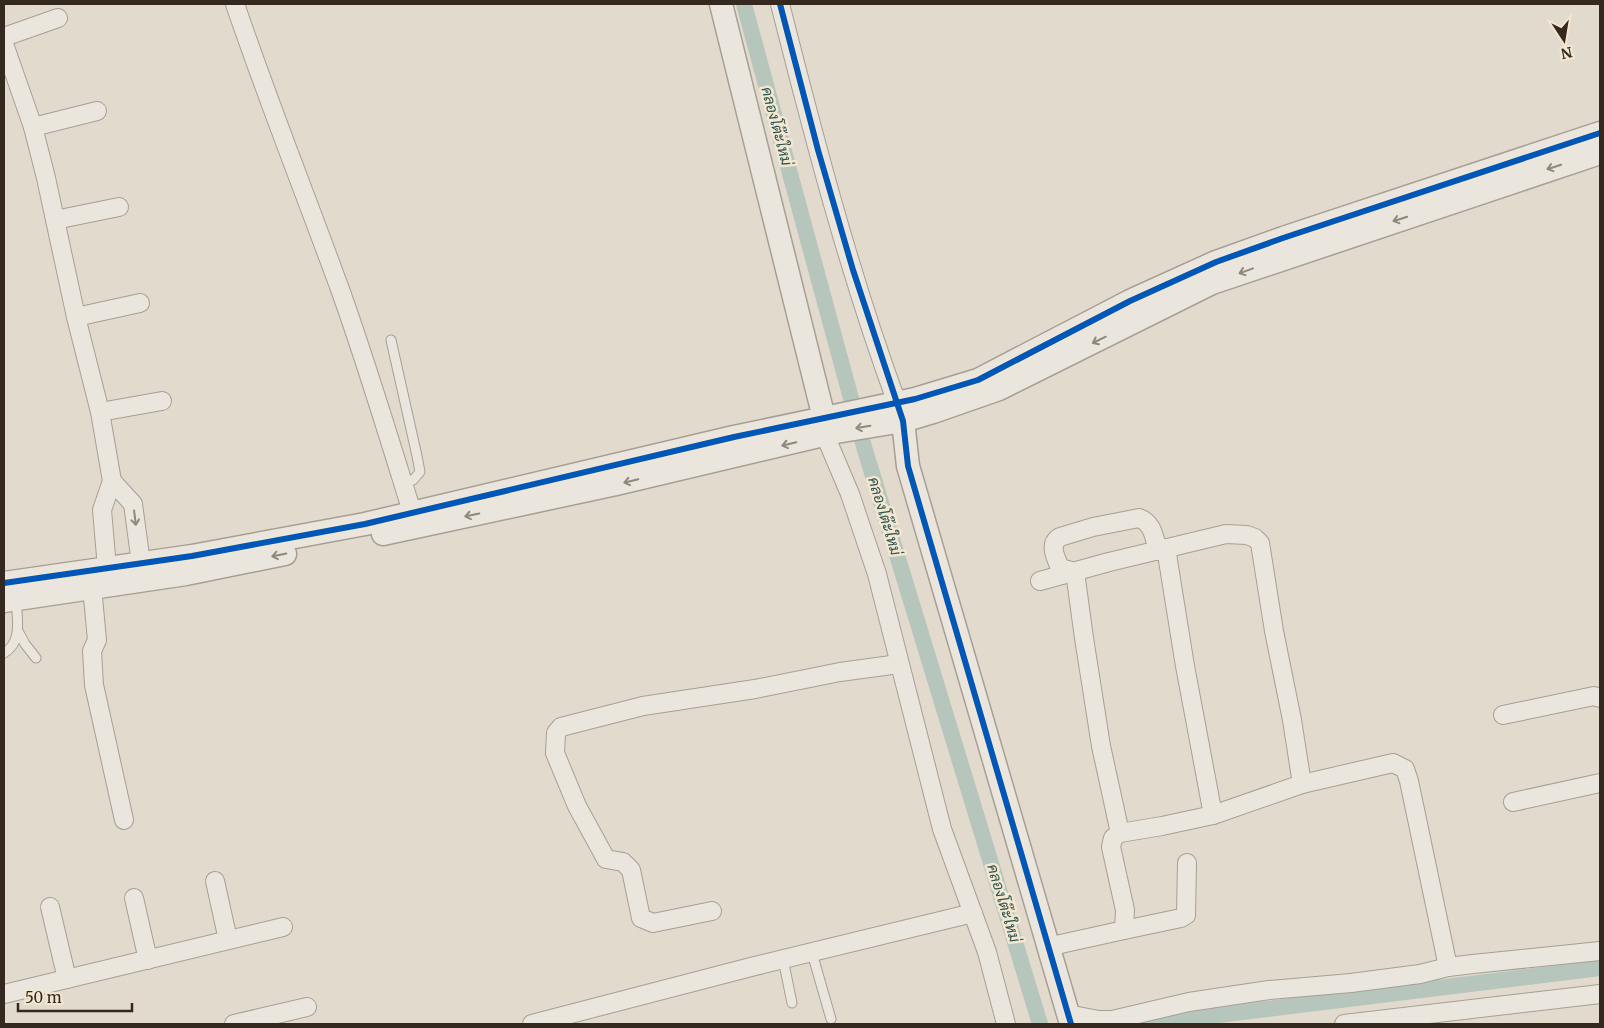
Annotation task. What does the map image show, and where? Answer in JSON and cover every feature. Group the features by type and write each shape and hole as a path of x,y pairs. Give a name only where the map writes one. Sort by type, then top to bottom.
{"street":[{"path":"235,4 344,302 378,400 412,512"},
{"path":"721,4 828,426 877,574 942,828 987,952 1006,1024"},
{"path":"780,4 818,150 1069,1019 1112,1020 1189,1002 1269,990 1351,983 1420,974 1448,967 1600,951"},
{"path":"4,37 58,18"},
{"path":"4,44 33,127 76,317 100,412 112,482 102,510 107,568"},
{"path":"33,127 97,110"},
{"path":"894,413 978,380 1130,302 1216,262 1600,133"},
{"path":"8,594 107,568 192,556 356,526 725,439 828,426 999,389 1212,283 1600,152"},
{"path":"55,220 119,207"},
{"path":"76,317 140,303"},
{"path":"100,412 162,401"},
{"path":"8,594 92,587 186,574 423,526 616,484 828,426"},
{"path":"112,482 133,504 141,563"},
{"path":"1075,572 1060,568 1054,555 1053,544 1055,540 1093,528 1139,518 1146,520 1151,526 1162,550 1213,814"},
{"path":"1040,581 1226,534 1247,535 1255,538 1260,543 1302,784"},
{"path":"1075,572 1101,746 1120,833"},
{"path":"92,587 97,640 92,651 94,686 124,820"},
{"path":"712,911 653,923 641,918 632,870 623,862 606,859 577,806 555,754 556,733 561,727 643,706 755,689 840,672 899,664"},
{"path":"1503,715 1594,696 1600,698"},
{"path":"1124,930 1125,910 1111,847 1113,838 1120,833 1162,826 1213,814 1302,784 1393,763 1405,768 1409,781 1448,967"},
{"path":"1513,802 1600,784"},
{"path":"1047,947 1181,918 1186,914 1187,864"},
{"path":"215,881 228,940"},
{"path":"134,898 148,960"},
{"path":"50,907 67,979"},
{"path":"532,1024 783,959 973,913"},
{"path":"4,994 283,927"},
{"path":"1344,1024 1462,1017 1600,994"},
{"path":"234,1024 307,1007"}],"lane":[{"path":"391,340 420,472 414,480 404,484"},
{"path":"8,594 18,630 25,644 36,658"},
{"path":"4,653 16,641 18,630"},
{"path":"812,952 830,1019"},
{"path":"783,959 792,1003"}],"waterway":[{"name":"คลองโต๊ะใหม่","path":"744,4 865,450 1040,1024"},
{"path":"1145,1024 1600,968"}],"cycle path":[{"path":"780,4 818,150 853,270 903,421 908,466 1071,1024"},
{"path":"4,583 192,556 365,524 734,437 915,399 978,380 1130,301 1216,262 1600,133"}]}
